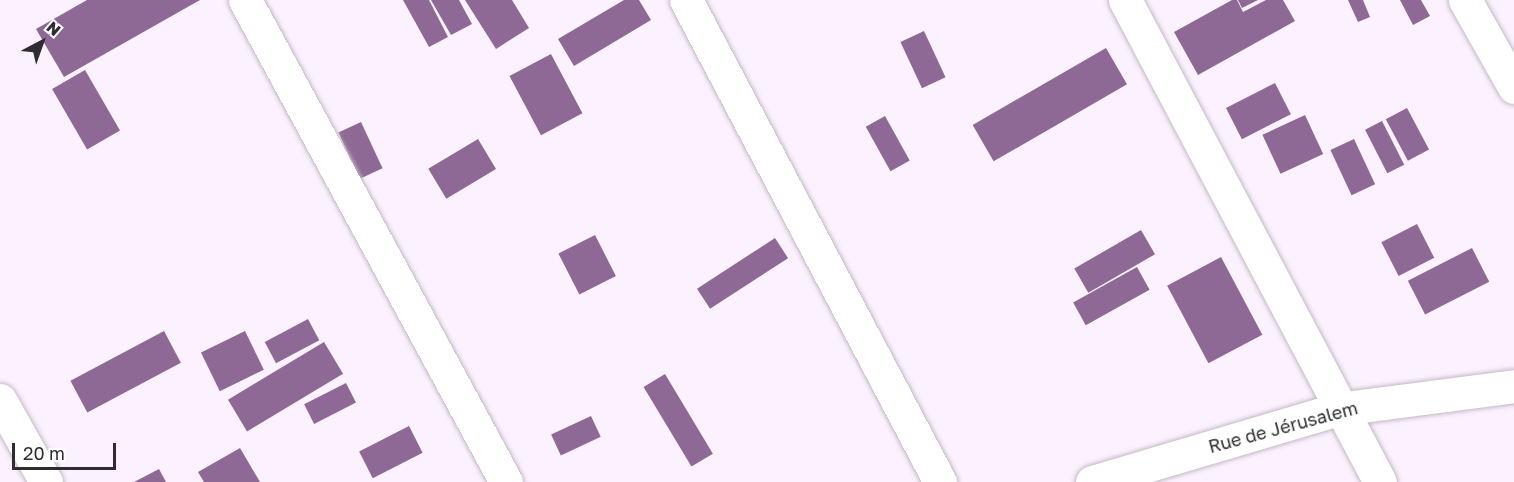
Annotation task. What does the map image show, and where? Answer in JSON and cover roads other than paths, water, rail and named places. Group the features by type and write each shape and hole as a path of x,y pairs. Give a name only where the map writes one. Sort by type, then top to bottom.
{"street":[{"path":"245,0 506,482"},
{"path":"686,0 940,482"},
{"path":"1125,0 1338,409 1380,482"},
{"path":"1465,0 1514,87"},
{"name":"Rue de Jérusalem","path":"1092,482 1338,409 1514,386"},
{"path":"0,400 46,482"}]}
